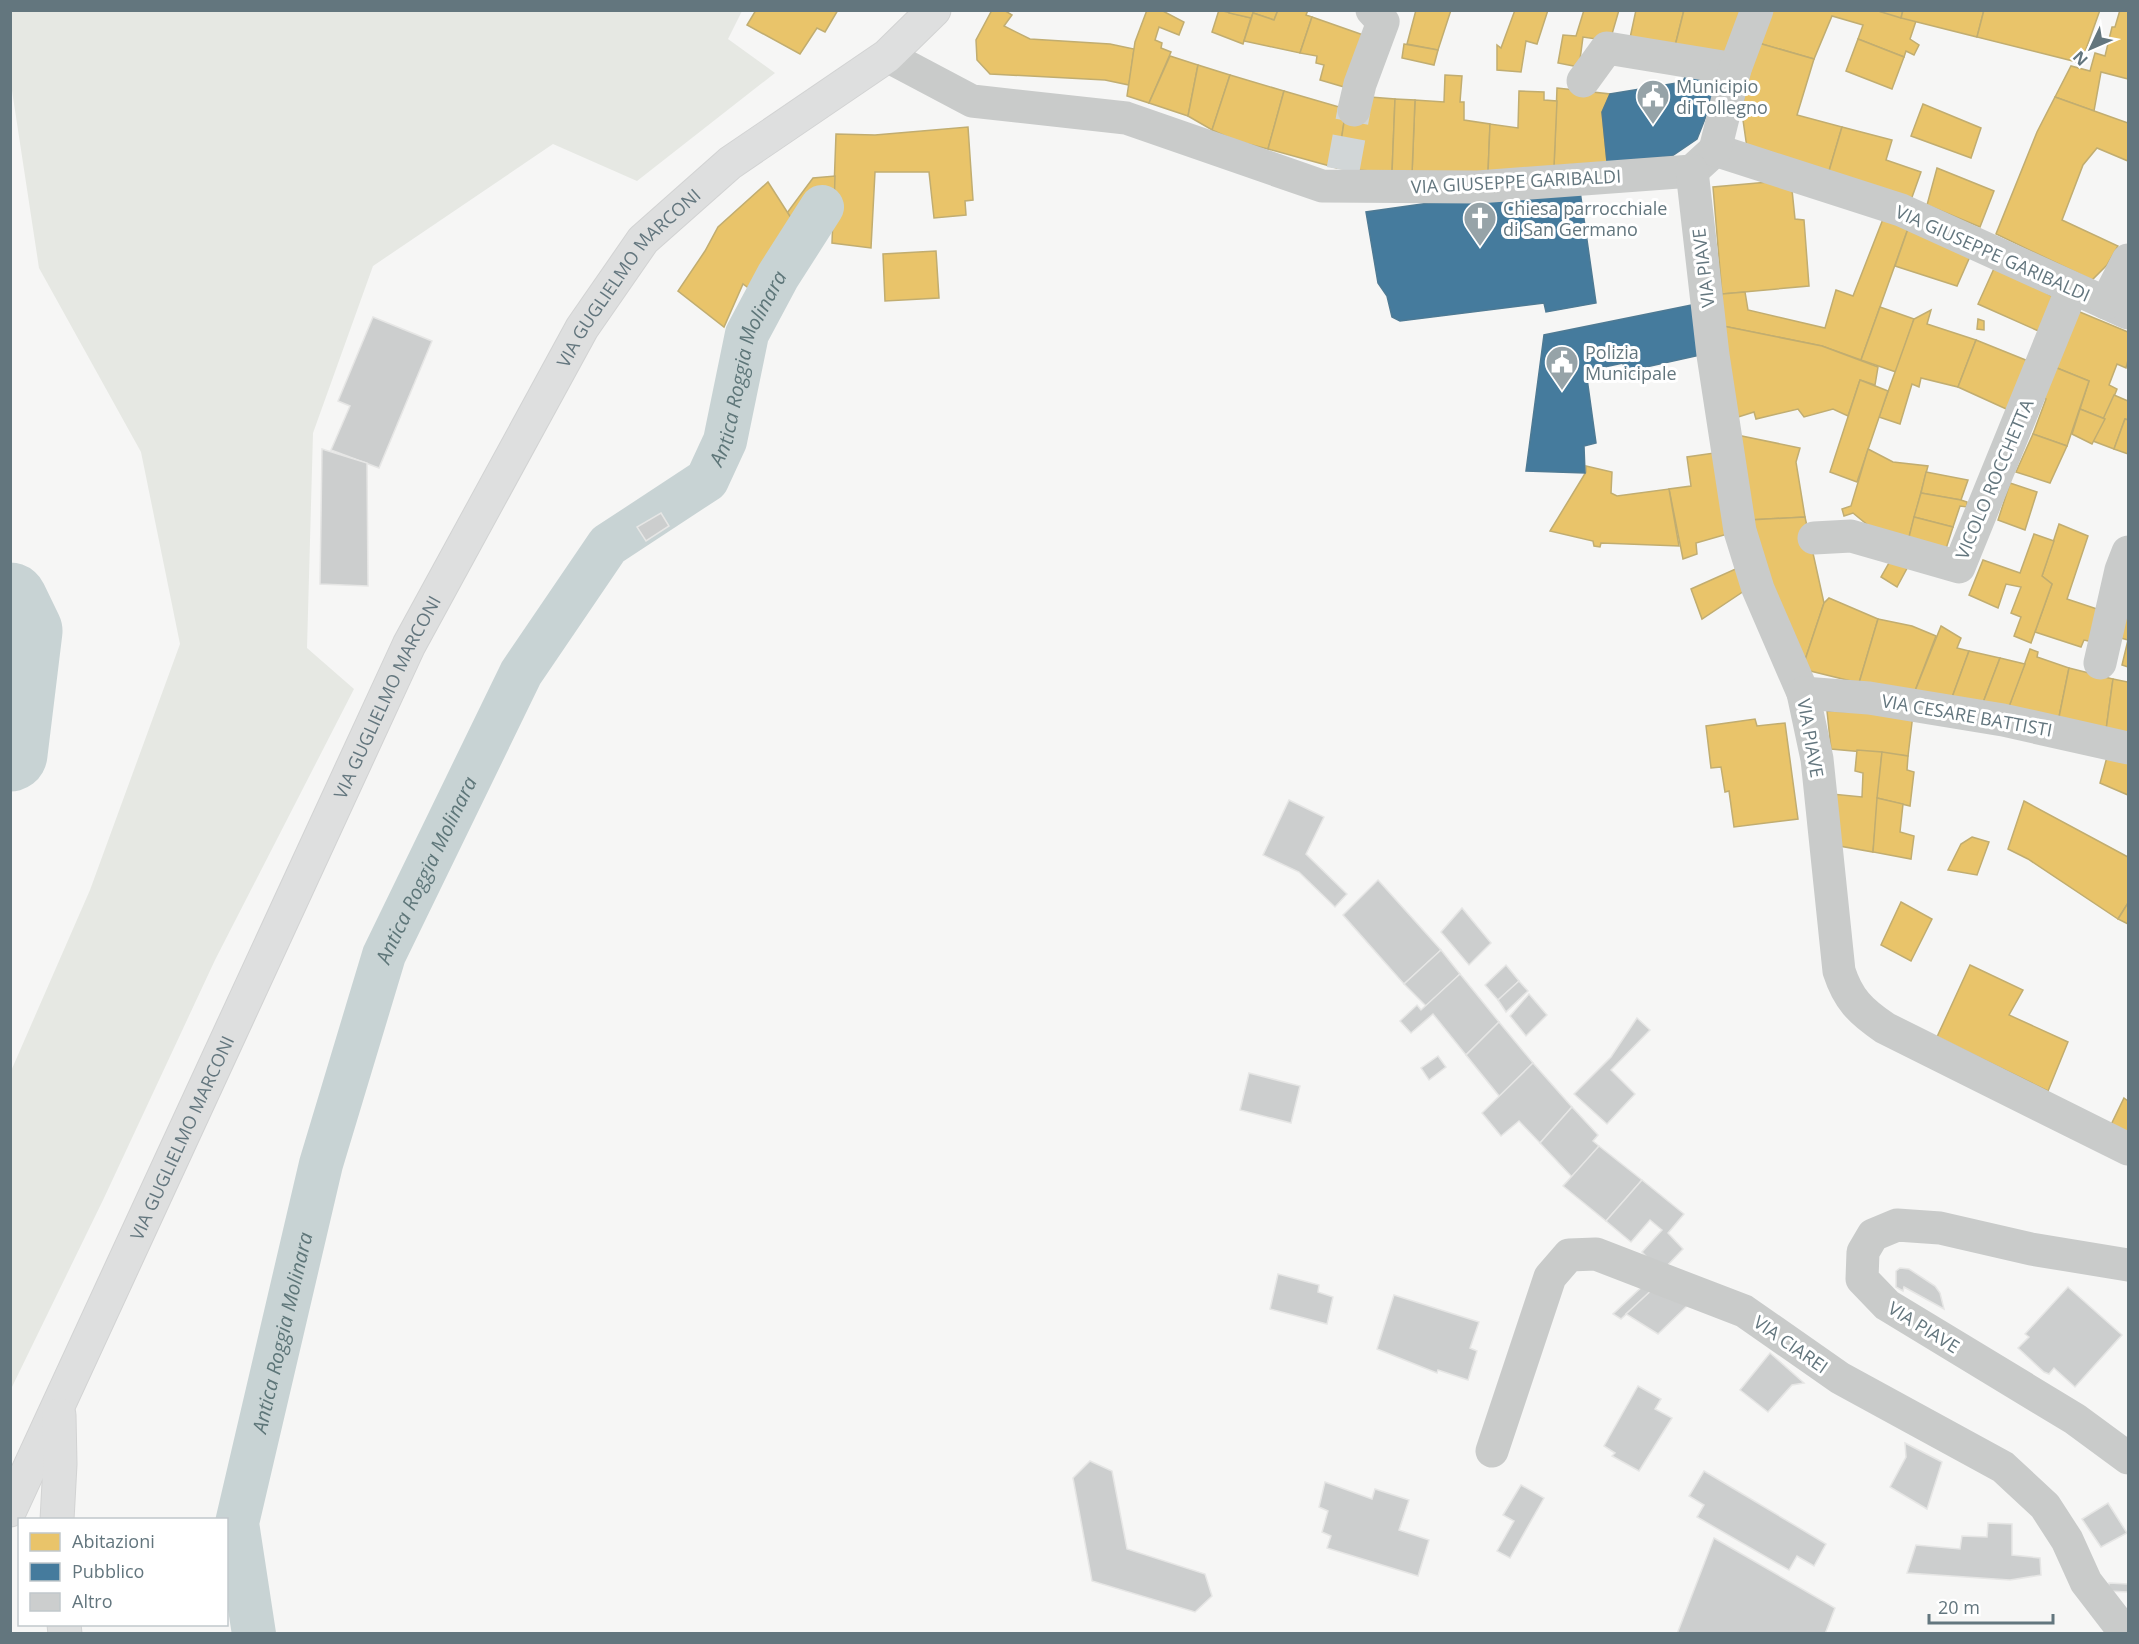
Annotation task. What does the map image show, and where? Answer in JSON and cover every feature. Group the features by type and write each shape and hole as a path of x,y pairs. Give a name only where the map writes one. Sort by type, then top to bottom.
{"street":[{"name":"VIA GUGLIELMO MARCONI","path":"10,1510 409,645 582,328 643,240 730,163 887,56 934,10"},
{"path":"1354,110 1360,84 1383,22 1372,10"},
{"path":"1703,161 1757,10"},
{"path":"1584,81 1607,48 1735,69"},
{"name":"VIA GIUSEPPE GARIBALDI","path":"887,56 972,101 1126,118 1322,186 1341,178 1478,187 1703,161 1901,210 2117,308"},
{"name":"VIA PIAVE","path":"1703,161 1713,355 1740,531 1758,589 1803,693 1817,759 1832,915 1839,971 1846,993 1866,1015 1885,1028 2128,1149"},
{"path":"2117,308 2128,260"},
{"name":"VICOLO ROCCHETTA","path":"1814,537 1851,536 1959,567 2072,289"},
{"path":"2100,663 2121,570 2128,552"},
{"name":"VIA CESARE BATTISTI","path":"1803,693 1869,698 1992,718 2128,748"},
{"name":"VIA PIAVE","path":"2128,1265 2031,1249 1940,1228 1897,1226 1873,1235 1863,1252 1862,1279 1887,1305 2075,1419 2128,1458"},
{"name":"VIA CIAREI","path":"1492,1451 1550,1277 1569,1255 1596,1254 1744,1311 1840,1378 2003,1467 2045,1506 2067,1540 2086,1582 2126,1634"},
{"path":"57,1518 60,1464 58,1410"}],"shaded area":[{"path":"11,10 742,11 728,39 775,73 637,181 553,144 373,266 313,433 307,648 354,689 215,960 104,1198 11,1389 11,1071 90,890 180,644 141,452 39,268 11,84"}],"building: Abitazioni":[{"path":"756,10 838,10 825,32 817,28 800,54 747,25"},
{"path":"992,10 1004,10 1012,15 1004,26 1030,39 1110,44 1134,49 1129,85 1105,80 990,74 977,60 976,40"},
{"path":"1147,10 1161,10 1184,22 1179,35 1159,27 1155,40 1162,43 1161,48 1171,52 1149,103 1127,96 1135,42"},
{"path":"1219,10 1251,18 1243,44 1212,32"},
{"path":"1230,10 1278,10 1274,20 1253,13 1251,18 1229,13"},
{"path":"1278,10 1308,10 1306,15 1312,17 1300,53 1244,41 1253,13 1274,20"},
{"path":"1416,10 1451,10 1438,50 1407,44"},
{"path":"1515,10 1548,10 1537,44 1526,41 1521,72 1497,70 1497,45 1501,48"},
{"path":"1584,10 1619,10 1610,41 1583,37 1579,67 1558,63 1563,35 1576,36"},
{"path":"1636,10 1684,10 1675,46 1630,38"},
{"path":"1684,10 1743,10 1730,58 1675,46"},
{"path":"1767,10 1875,10 1916,21 1910,39 1919,45 1914,55 1906,51 1904,57 1858,39 1863,25 1832,16 1814,59 1755,42"},
{"path":"1875,10 1903,10 1901,18"},
{"path":"1903,10 1984,10 1977,37 1901,18"},
{"path":"1984,10 2100,10 2081,63 1977,37"},
{"path":"2120,10 2128,10 2128,79 2101,72 2094,111 2055,97 2071,66 2090,71 2095,53 2105,56 2112,27 2115,27"},
{"path":"1312,17 1369,37 1351,89 1320,80 1324,65 1316,63 1317,56 1300,53"},
{"path":"1858,39 1904,57 1892,89 1846,71"},
{"path":"1755,42 1814,59 1797,115 1842,127 1829,171 1747,148 1743,120 1744,84"},
{"path":"1404,44 1438,50 1434,65 1402,58"},
{"path":"1170,56 1198,65 1188,116 1149,103"},
{"path":"1198,65 1230,75 1212,130 1188,116"},
{"path":"1230,75 1284,91 1268,149 1236,141 1212,130"},
{"path":"1445,75 1462,76 1460,102 1464,102 1464,120 1490,124 1488,173 1412,174 1415,100 1444,102"},
{"path":"1557,88 1610,94 1602,112 1607,162 1554,166"},
{"path":"1284,91 1346,109 1337,168 1268,149"},
{"path":"1519,91 1544,92 1544,100 1557,101 1554,166 1488,173 1490,124 1518,128"},
{"path":"1370,97 1395,99 1392,173 1337,168 1346,109"},
{"path":"2055,97 2128,123 2128,161 2097,148 2083,165 2062,220 2118,246 2107,265 2092,280 1996,234 2037,132"},
{"path":"1395,99 1415,100 1412,174 1392,173"},
{"path":"1923,104 1981,128 1971,158 1911,136"},
{"path":"968,127 973,200 965,201 966,215 934,218 929,172 875,172 871,248 832,243 836,134 875,135"},
{"path":"1842,127 1892,140 1886,160 1921,172 1911,200 1829,171"},
{"path":"1937,168 1994,191 1980,227 1927,205"},
{"path":"835,176 834,207 812,203 793,221 787,213 813,178"},
{"path":"1791,180 1795,219 1804,220 1809,286 1722,294 1713,187"},
{"path":"768,182 793,221 751,290 743,284 724,327 678,291 718,227"},
{"path":"1885,214 1910,223 1861,360 1822,346 1723,326 1722,294 1745,292 1748,310 1825,328 1836,290 1853,296"},
{"path":"1910,223 1972,252 1957,286 1895,266"},
{"path":"936,251 939,298 885,301 883,254"},
{"path":"1996,264 2057,299 2043,333 1978,304"},
{"path":"1880,307 1914,319 1896,372 1861,360"},
{"path":"1931,310 1927,324 1976,340 1958,387 1921,378 1919,387 1912,384 1900,424 1879,417 1914,319"},
{"path":"2075,310 2128,332 2126,368 2117,364 2109,385 2117,389 2105,419 2080,409 2089,381 2052,366"},
{"path":"1978,319 1984,321 1984,330 1977,329"},
{"path":"1723,326 1822,346 1878,367 1875,385 1860,380 1848,416 1833,409 1804,417 1798,409 1756,419 1754,412 1735,418"},
{"path":"1976,340 2038,365 2015,413 1958,387"},
{"path":"2052,366 2089,381 2067,446 2033,434 2046,399 2040,397"},
{"path":"1860,380 1888,391 1857,482 1830,472"},
{"path":"2114,395 2128,401 2128,420 2125,419 2114,449 2093,441"},
{"path":"2080,409 2105,419 2092,444 2072,434"},
{"path":"2125,419 2128,420 2128,454 2114,449"},
{"path":"2033,434 2067,446 2050,483 2016,472"},
{"path":"1737,435 1800,448 1796,462 1805,517 1749,520"},
{"path":"1868,449 1893,462 1928,466 1908,541 1875,531 1853,513 1844,516 1842,509 1851,506"},
{"path":"1721,452 1731,533 1696,543 1697,554 1683,559 1669,489 1691,486 1687,457"},
{"path":"1586,466 1612,472 1611,493 1617,496 1669,489 1679,546 1601,543 1600,547 1594,546 1593,541 1550,531 1586,472"},
{"path":"1926,472 1968,480 1961,500 1921,493"},
{"path":"2010,483 2037,492 2025,530 1998,520"},
{"path":"1921,493 1961,500 1967,502 1967,507 1960,506 1953,527 1914,517"},
{"path":"1805,517 1824,603 1802,669 1749,520"},
{"path":"1914,517 1953,527 1944,555 1908,541"},
{"path":"2059,524 2088,536 2067,599 2109,613 2102,644 2084,640 2081,647 2035,632 2052,584 2042,576"},
{"path":"2034,534 2054,541 2042,576 2052,584 2031,643 2014,636 2021,617 2011,613 2021,587 2006,584 1998,608 1969,595 1983,560 2020,573"},
{"path":"1893,556 1911,561 1897,587 1881,577"},
{"path":"1740,567 1747,589 1702,619 1691,589"},
{"path":"1829,598 1878,619 1859,683 1802,669 1824,603"},
{"path":"2128,606 2128,640 2110,635"},
{"path":"1878,619 1912,626 1936,636 1913,696 1859,683"},
{"path":"1941,626 1961,638 1957,648 1969,651 1950,703 1913,696"},
{"path":"2128,640 2128,667 2122,665"},
{"path":"2030,649 2038,652 2037,657 2069,668 2058,722 2007,712"},
{"path":"1969,651 2000,658 1981,708 1950,703"},
{"path":"2000,658 2025,664 2007,712 1981,708"},
{"path":"2069,668 2113,679 2106,730 2058,722"},
{"path":"2113,679 2128,682 2128,737 2106,730"},
{"path":"1827,711 1913,714 1908,756 1831,749"},
{"path":"1755,719 1757,726 1785,723 1798,819 1734,827 1729,791 1725,792 1721,767 1711,768 1706,726"},
{"path":"1857,750 1882,752 1873,852 1834,845 1832,794 1862,797 1863,773 1855,771"},
{"path":"1882,752 1908,756 1907,770 1914,772 1910,806 1877,798"},
{"path":"2107,757 2128,763 2128,795 2100,783"},
{"path":"1877,798 1903,804 1900,832 1914,836 1911,859 1873,852"},
{"path":"2024,801 2128,857 2128,903 2118,919 2028,859 2008,849"},
{"path":"1972,837 1989,842 1977,875 1948,870 1961,844"},
{"path":"1901,902 1932,919 1911,961 1881,945"},
{"path":"2128,903 2128,924 2118,919"},
{"path":"1970,965 2023,990 2009,1015 2068,1042 2048,1091 1937,1037"},
{"path":"2124,1098 2128,1101 2128,1138 2109,1129"}],"building: Pubblico":[{"name":"Municipio di Tollegno","path":"1688,69 1722,76 1697,139 1672,156 1607,162 1602,112 1610,94 1683,82"},
{"name":"Chiesa parrocchiale di San Germano","path":"1580,191 1596,303 1546,312 1544,303 1400,321 1392,317 1387,296 1378,283 1366,212 1479,196"},
{"name":"Polizia Municipale","path":"1697,304 1705,354 1646,367 1645,372 1626,376 1623,363 1586,371 1596,443 1584,446 1585,473 1526,471 1544,335"}],"building: Altro":[{"path":"373,317 432,341 379,468 331,450 350,406 338,401"},
{"path":"322,449 367,463 368,586 320,584"},
{"path":"661,513 669,526 646,541 637,527"},
{"path":"1289,800 1324,817 1306,854 1347,894 1335,907 1299,872 1263,855"},
{"path":"1378,880 1441,950 1404,984 1343,915"},
{"path":"1462,908 1491,943 1469,965 1441,932"},
{"path":"1441,950 1460,974 1426,1006 1404,984"},
{"path":"1506,965 1519,981 1498,1000 1485,985"},
{"path":"1460,974 1499,1022 1466,1055 1433,1014 1411,1033 1400,1021 1417,1005 1421,1010"},
{"path":"1519,981 1528,991 1506,1012 1498,1000"},
{"path":"1529,994 1547,1015 1526,1036 1510,1016"},
{"path":"1637,1018 1650,1030 1611,1070 1635,1094 1607,1124 1574,1094 1611,1057"},
{"path":"1499,1022 1533,1063 1500,1097 1466,1055"},
{"path":"1438,1056 1446,1067 1429,1080 1421,1068"},
{"path":"1533,1063 1572,1107 1540,1143 1519,1121 1501,1136 1482,1113"},
{"path":"1249,1073 1300,1086 1291,1123 1240,1110"},
{"path":"1572,1107 1598,1135 1593,1141 1599,1146 1572,1177 1540,1143"},
{"path":"1599,1146 1642,1180 1606,1221 1563,1186"},
{"path":"1642,1180 1684,1214 1668,1233 1683,1249 1661,1272 1642,1252 1662,1230 1650,1220 1631,1242 1606,1221"},
{"path":"1900,1268 1909,1269 1935,1286 1940,1293 1944,1309 1904,1287 1903,1291 1896,1287 1896,1271"},
{"path":"1278,1274 1319,1285 1318,1292 1333,1297 1327,1324 1270,1309"},
{"path":"1644,1285 1653,1289 1621,1319 1613,1314"},
{"path":"1655,1287 1688,1305 1658,1334 1626,1314"},
{"path":"2068,1287 2122,1335 2075,1387 2054,1368 2049,1374 2044,1372 2018,1348 2029,1337 2025,1334"},
{"path":"1394,1295 1479,1322 1470,1348 1477,1351 1468,1380 1438,1370 1437,1373 1377,1349"},
{"path":"1770,1353 1804,1383 1792,1385 1768,1412 1740,1390"},
{"path":"1638,1386 1661,1399 1655,1409 1672,1418 1639,1471 1612,1456 1615,1453 1604,1446"},
{"path":"1905,1443 1942,1462 1927,1509 1890,1487 1906,1457"},
{"path":"1090,1461 1112,1471 1127,1549 1205,1574 1212,1596 1195,1612 1092,1581 1073,1478"},
{"path":"1704,1471 1826,1544 1814,1566 1797,1556 1789,1570 1697,1517 1704,1505 1689,1496"},
{"path":"1325,1482 1372,1499 1375,1489 1409,1500 1399,1530 1429,1540 1418,1576 1327,1548 1331,1536 1322,1532 1328,1511 1319,1507"},
{"path":"1521,1485 1544,1498 1510,1558 1497,1551 1514,1521 1503,1515"},
{"path":"2108,1503 2127,1533 2101,1547 2082,1519"},
{"path":"1988,1523 2012,1524 2012,1555 2040,1558 2041,1575 2010,1580 1907,1573 1916,1545 1960,1549 1962,1536 1987,1537"},
{"path":"1714,1538 1835,1608 1825,1634 1677,1634"},
{"path":"2109,1583 2128,1584 2128,1592 2108,1591"}],"waterway":[{"name":"Antica Roggia Molinara","path":"254,1634 237,1523 321,1164 384,955 521,673 608,545 707,480 725,441 747,334 778,276 822,207"},
{"path":"10,600 25,631 10,754"}],"tunnel":[{"path":"1343,170 1354,110"}],"place":[{"name":"Municipio di Tollegno","path":"1653,125"},
{"name":"Chiesa parrocchiale di San Germano","path":"1480,247"},
{"name":"Polizia Municipale","path":"1562,391"}]}
